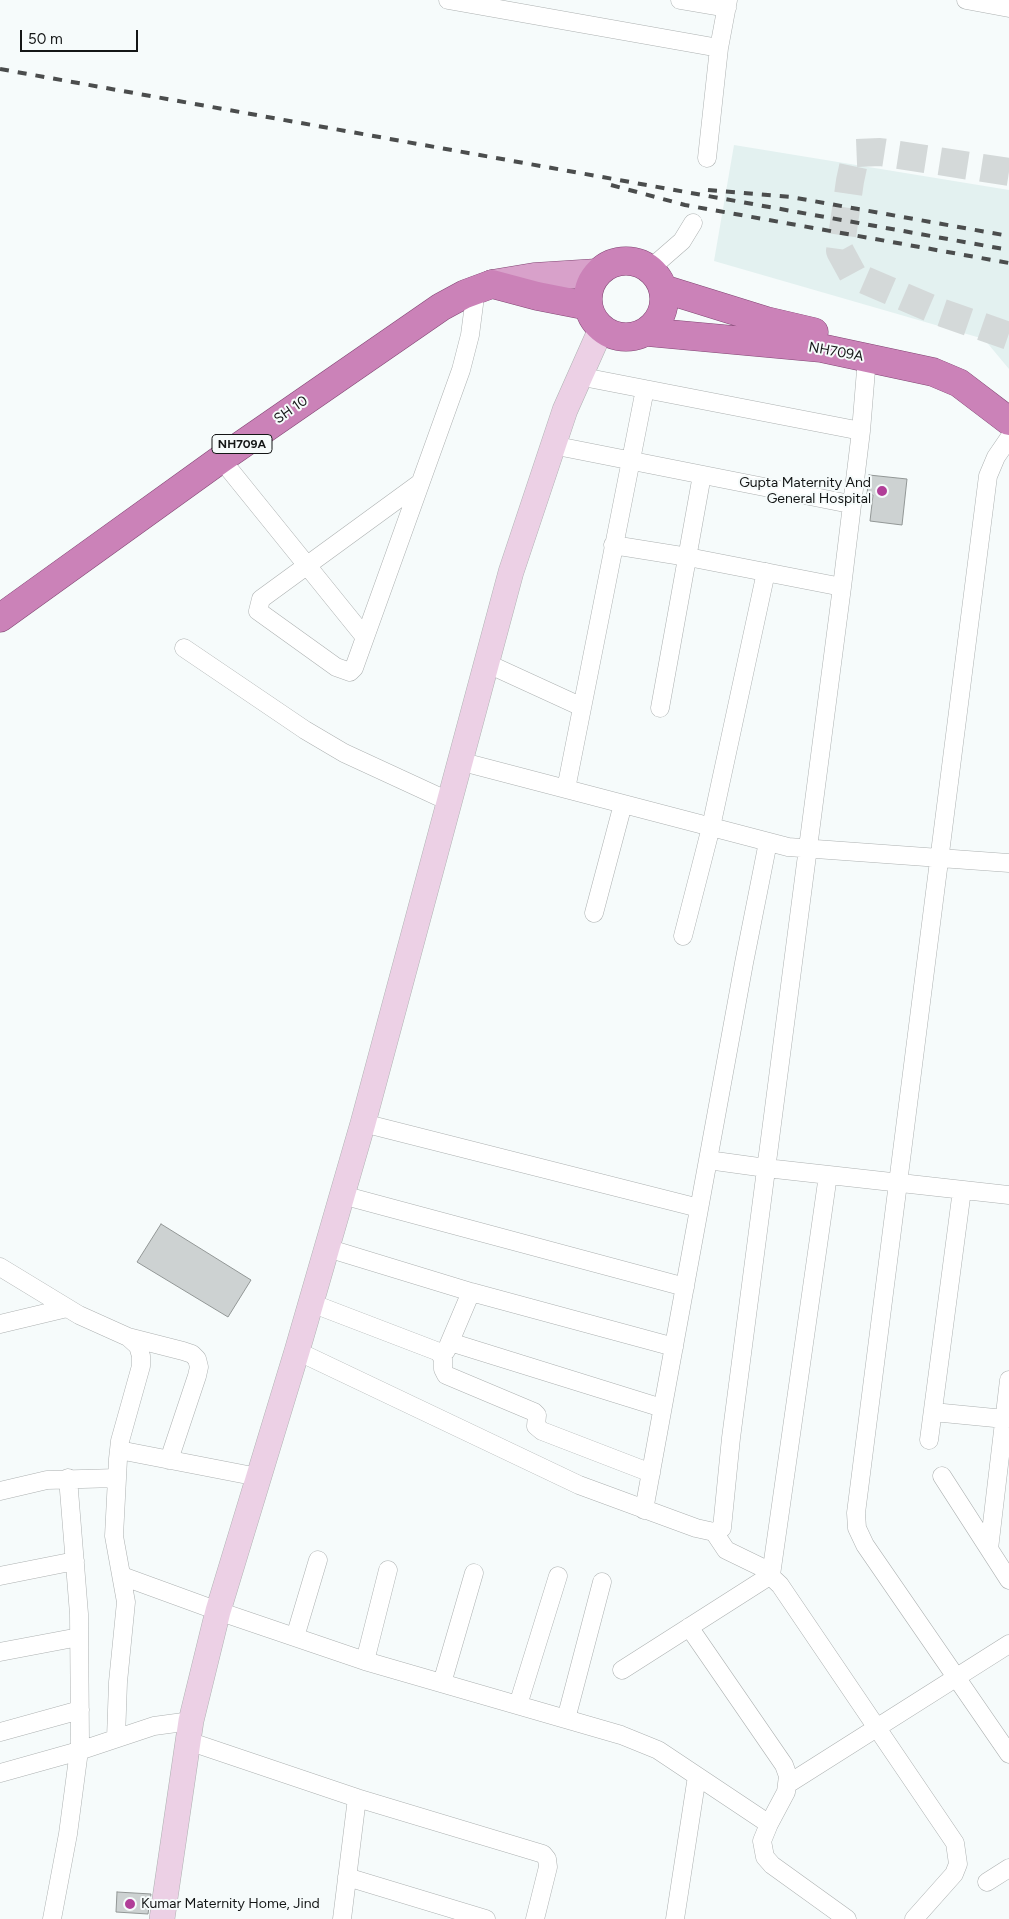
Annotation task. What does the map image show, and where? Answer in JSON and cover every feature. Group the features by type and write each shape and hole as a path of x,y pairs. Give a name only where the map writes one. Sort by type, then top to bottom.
{"highway":[{"name":"NH709A","path":"597,273 617,261 635,261 658,279 767,321 810,332 932,354 978,374 994,388 1009,414"},
{"path":"594,317 588,290 597,273"},
{"path":"484,286 537,296 594,317 618,337 635,337 648,332 659,319 664,307 658,279"},
{"name":"SH 10","path":"0,618 221,459 441,307 484,286"},
{"name":"NH709A","path":"648,332 820,348 933,372 959,383 1009,421"}],"main road":[{"name":"SH 10","path":"484,286 549,276 597,273"},
{"path":"162,1919 190,1731 218,1612 342,1195 511,572 552,445 578,376 594,317"}],"street":[{"path":"448,0 719,48"},
{"path":"680,0 728,4 719,48 707,158"},
{"path":"966,0 1009,8"},
{"path":"658,279 693,223"},
{"path":"420,483 261,599 258,611 336,668 350,672 354,668 461,370 484,286"},
{"path":"297,1351 579,1485 696,1528 714,1532 722,1528 731,1438 842,586 850,504 861,431 867,358"},
{"path":"578,376 861,431"},
{"path":"566,789 629,460 645,389"},
{"path":"1009,438 996,457 988,476 896,1184 856,1513 857,1528 865,1545 1009,1754"},
{"path":"552,445 850,504"},
{"path":"221,459 364,636"},
{"path":"660,708 702,475"},
{"path":"613,545 688,556 842,586"},
{"path":"683,936 711,827 766,572"},
{"path":"184,648 305,730 344,753 448,801"},
{"path":"486,663 582,707"},
{"path":"459,761 768,842 807,850 940,856 1009,863"},
{"path":"594,913 623,804"},
{"path":"644,1510 768,842"},
{"path":"362,1123 699,1208"},
{"path":"708,1160 896,1184 1009,1195"},
{"path":"622,1670 771,1575 828,1175"},
{"path":"929,1440 962,1190"},
{"path":"342,1195 685,1287"},
{"path":"327,1248 472,1292 674,1347"},
{"path":"0,1267 67,1308 128,1337 183,1351 192,1354 197,1359 199,1367 197,1376 169,1460"},
{"path":"472,1292 443,1359 443,1369 446,1375 534,1412 537,1415 536,1426 542,1431 651,1473"},
{"path":"311,1303 439,1352 443,1359"},
{"path":"0,1324 67,1308"},
{"path":"116,1738 118,1682 126,1602 114,1536 117,1478 123,1429 141,1366 142,1356 138,1346 128,1337"},
{"path":"450,1342 662,1408"},
{"path":"990,1549 1005,1455 1004,1419 1009,1380"},
{"path":"933,1412 1004,1419"},
{"path":"119,1450 258,1477"},
{"path":"942,1476 1009,1580"},
{"path":"52,1919 68,1834 79,1751 79,1637 68,1478"},
{"path":"0,1491 47,1480 117,1478"},
{"path":"714,1532 726,1550 760,1567 771,1575 955,1843 958,1854 954,1874 914,1919"},
{"path":"295,1637 318,1560"},
{"path":"0,1576 75,1561"},
{"path":"365,1661 388,1570"},
{"path":"442,1683 474,1573"},
{"path":"122,1576 218,1612 365,1661 621,1735 658,1750 769,1824"},
{"path":"518,1705 558,1576"},
{"path":"566,1719 602,1582"},
{"path":"689,1627 784,1765 788,1784"},
{"path":"0,1652 79,1637"},
{"path":"846,1919 765,1857 762,1841 788,1784 1009,1644"},
{"path":"0,1732 80,1710"},
{"path":"0,1773 79,1751 166,1722 357,1798 543,1854 547,1859 548,1867 535,1919"},
{"path":"675,1919 697,1776"},
{"path":"342,1919 357,1798"},
{"path":"987,1882 1009,1868"},
{"path":"347,1877 486,1919"}],"shaded area":[{"path":"734,145 1009,190 1009,369 984,339 714,261"}],"building":[{"path":"869,475 907,479 902,525 870,521 873,495 867,494"},
{"path":"161,1224 251,1280 228,1317 137,1262"},
{"path":"117,1892 151,1894 148,1914 116,1912"}],"tunnel":[{"path":"1009,172 880,152 856,153 840,251 853,275 937,311 1009,336"}],"railway":[{"path":"0,69 1009,250"},
{"path":"611,185 685,205 1009,263"},
{"path":"708,190 791,197 1009,236"}],"place":[{"name":"Gupta Maternity And General Hospital","path":"882,491"},
{"name":"Kumar Maternity Home, Jind","path":"130,1904"}]}
